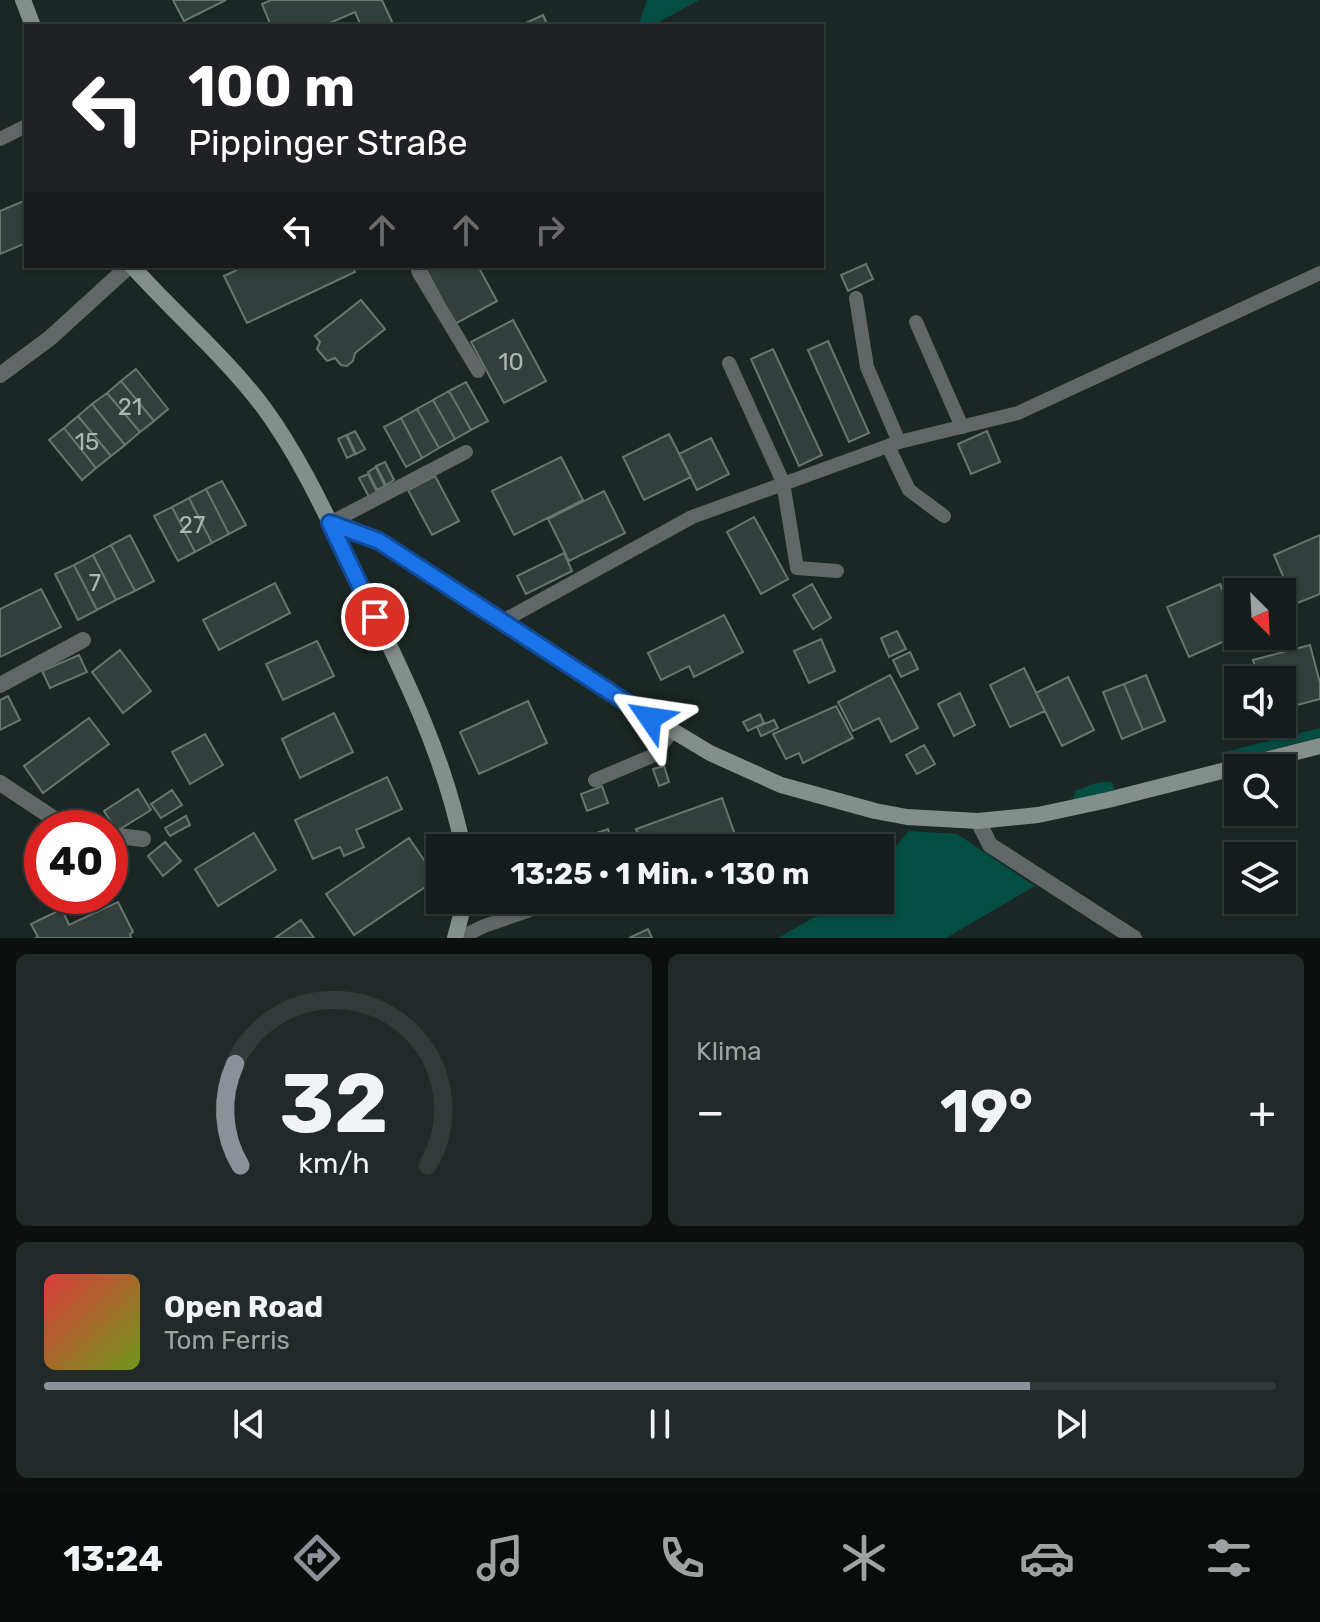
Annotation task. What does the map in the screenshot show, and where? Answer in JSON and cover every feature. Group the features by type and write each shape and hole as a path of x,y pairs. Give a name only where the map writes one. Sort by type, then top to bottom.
{"street":[{"path":"23,0 32,24"},
{"path":"0,375 50,338 128,268"},
{"path":"132,268 225,362 265,409 303,471 409,687 456,811 460,834"},
{"path":"330,523 379,541 672,732 746,772 813,796 907,817 978,821 1038,815 1108,800 1320,746"},
{"path":"0,685 83,640"},
{"path":"0,783 41,810"},
{"path":"978,821 990,845 1134,938"},
{"path":"128,837 143,839"},
{"path":"458,938 462,914"}],"lane":[{"path":"0,139 24,127"},
{"path":"418,268 478,371"},
{"path":"501,622 692,517 893,444 1018,413 1320,273"},
{"path":"856,298 867,367 909,490 944,516"},
{"path":"916,322 962,427"},
{"path":"729,363 783,482 797,568 837,571"},
{"path":"330,523 466,452"},
{"path":"595,780 652,756 672,732"},
{"path":"458,938 519,914"}],"green space":[{"path":"647,0 699,0 656,24 639,24"},
{"path":"1320,728 1320,737 1255,754 1224,754 1224,760 1221,753 1280,738 1296,738 1296,734"},
{"path":"1111,781 1115,788 1110,792 1073,800 1075,791"},
{"path":"909,831 957,834 1035,886 946,938 778,938 820,914 894,914 894,849"}],"building":[{"path":"173,0 226,0 184,21"},
{"path":"271,0 382,0 393,24 360,24 355,12 328,24 270,24 262,4"},
{"path":"543,15 547,24 523,24"},
{"path":"24,201 24,244 0,254 0,211"},
{"path":"866,264 873,279 848,291 841,275"},
{"path":"241,268 353,268 355,272 247,323 224,276"},
{"path":"425,268 479,268 497,301 455,324"},
{"path":"361,300 385,329 355,353 353,361 347,366 341,365 335,358 327,361 317,349 320,342 315,336"},
{"path":"513,320 546,381 504,403 471,342"},
{"path":"828,341 869,433 849,442 808,350"},
{"path":"773,349 822,455 799,466 751,359"},
{"path":"136,369 168,409 154,421 121,381"},
{"path":"121,381 154,421 140,432 107,393"},
{"path":"466,382 488,421 471,430 449,391"},
{"path":"449,391 471,430 455,439 433,400"},
{"path":"107,393 140,432 125,445 92,404"},
{"path":"433,400 455,439 439,448 417,409"},
{"path":"92,404 125,445 111,456 78,416"},
{"path":"417,409 439,448 422,458 401,418"},
{"path":"78,416 111,456 96,468 64,428"},
{"path":"401,418 422,458 406,467 384,427"},
{"path":"64,428 96,468 82,480 49,440"},
{"path":"355,431 365,449 356,454 347,435"},
{"path":"987,431 1000,462 971,474 958,444"},
{"path":"669,434 691,477 644,500 623,457"},
{"path":"346,435 355,454 347,458 338,439"},
{"path":"711,438 729,474 697,490 679,454"},
{"path":"561,457 583,500 514,535 492,491"},
{"path":"385,462 394,480 386,485 376,466"},
{"path":"376,467 385,486 377,490 368,472"},
{"path":"368,474 377,492 369,497 359,478"},
{"path":"435,476 459,521 432,535 408,490"},
{"path":"222,481 246,525 229,534 206,489"},
{"path":"206,489 229,534 212,543 189,498"},
{"path":"604,491 625,533 569,561 548,519"},
{"path":"189,498 212,543 195,552 172,507"},
{"path":"172,507 195,552 178,561 154,516"},
{"path":"754,517 788,579 761,594 727,532"},
{"path":"130,535 154,581 135,591 111,545"},
{"path":"1320,535 1320,594 1296,604 1296,578 1284,578 1274,555"},
{"path":"111,545 135,591 116,600 93,555"},
{"path":"564,553 572,571 526,594 517,576"},
{"path":"93,555 116,600 97,610 74,565"},
{"path":"74,565 97,610 78,620 55,574"},
{"path":"275,583 290,613 219,650 203,620"},
{"path":"812,584 831,618 813,629 793,595"},
{"path":"1220,584 1224,594 1224,641 1189,657 1167,607"},
{"path":"41,589 61,627 0,657 0,609"},
{"path":"724,615 743,652 694,677 689,666 661,680 648,653"},
{"path":"897,631 906,649 889,657 881,638"},
{"path":"821,639 835,671 809,683 794,651"},
{"path":"317,641 334,676 283,700 266,664"},
{"path":"1310,645 1320,683 1320,699 1296,705 1296,666 1255,666 1253,660"},
{"path":"120,650 151,691 123,713 92,672"},
{"path":"910,652 918,669 901,677 893,660"},
{"path":"79,655 87,672 50,688 42,671"},
{"path":"1024,668 1045,711 1010,727 990,685"},
{"path":"890,675 918,728 891,742 879,718 853,731 838,702"},
{"path":"1146,675 1165,721 1143,730 1124,684"},
{"path":"1068,677 1094,730 1062,746 1036,693"},
{"path":"1124,684 1143,730 1122,739 1103,692"},
{"path":"960,693 975,725 954,736 938,704"},
{"path":"8,696 20,720 0,730 0,700"},
{"path":"528,701 547,743 479,774 460,732"},
{"path":"836,706 853,738 803,763 799,753 786,759 773,734"},
{"path":"334,713 353,752 300,778 282,739"},
{"path":"760,714 764,723 748,731 743,722"},
{"path":"89,718 109,744 43,793 24,766"},
{"path":"774,720 778,728 761,736 757,727"},
{"path":"205,734 223,765 190,784 172,752"},
{"path":"924,745 935,764 917,774 906,755"},
{"path":"664,766 669,782 659,786 653,769"},
{"path":"387,777 402,809 356,830 364,847 344,856 340,847 313,859 295,820"},
{"path":"602,786 608,803 587,811 581,794"},
{"path":"138,789 151,810 128,824 128,810 106,810"},
{"path":"172,790 182,805 161,818 151,804"},
{"path":"722,798 735,834 638,834 636,829"},
{"path":"186,816 190,825 170,836 165,828"},
{"path":"254,833 276,870 218,906 195,869"},
{"path":"409,838 426,863 426,886 354,935 326,894"},
{"path":"165,842 181,861 163,876 148,856"},
{"path":"52,914 64,914 69,925 92,914 124,914 133,932 131,938 35,938 38,937 31,924"},
{"path":"301,920 314,938 275,938"},
{"path":"648,929 652,938 629,938"}],"route":[{"path":"375,617 330,523 379,541 650,718"}]}
